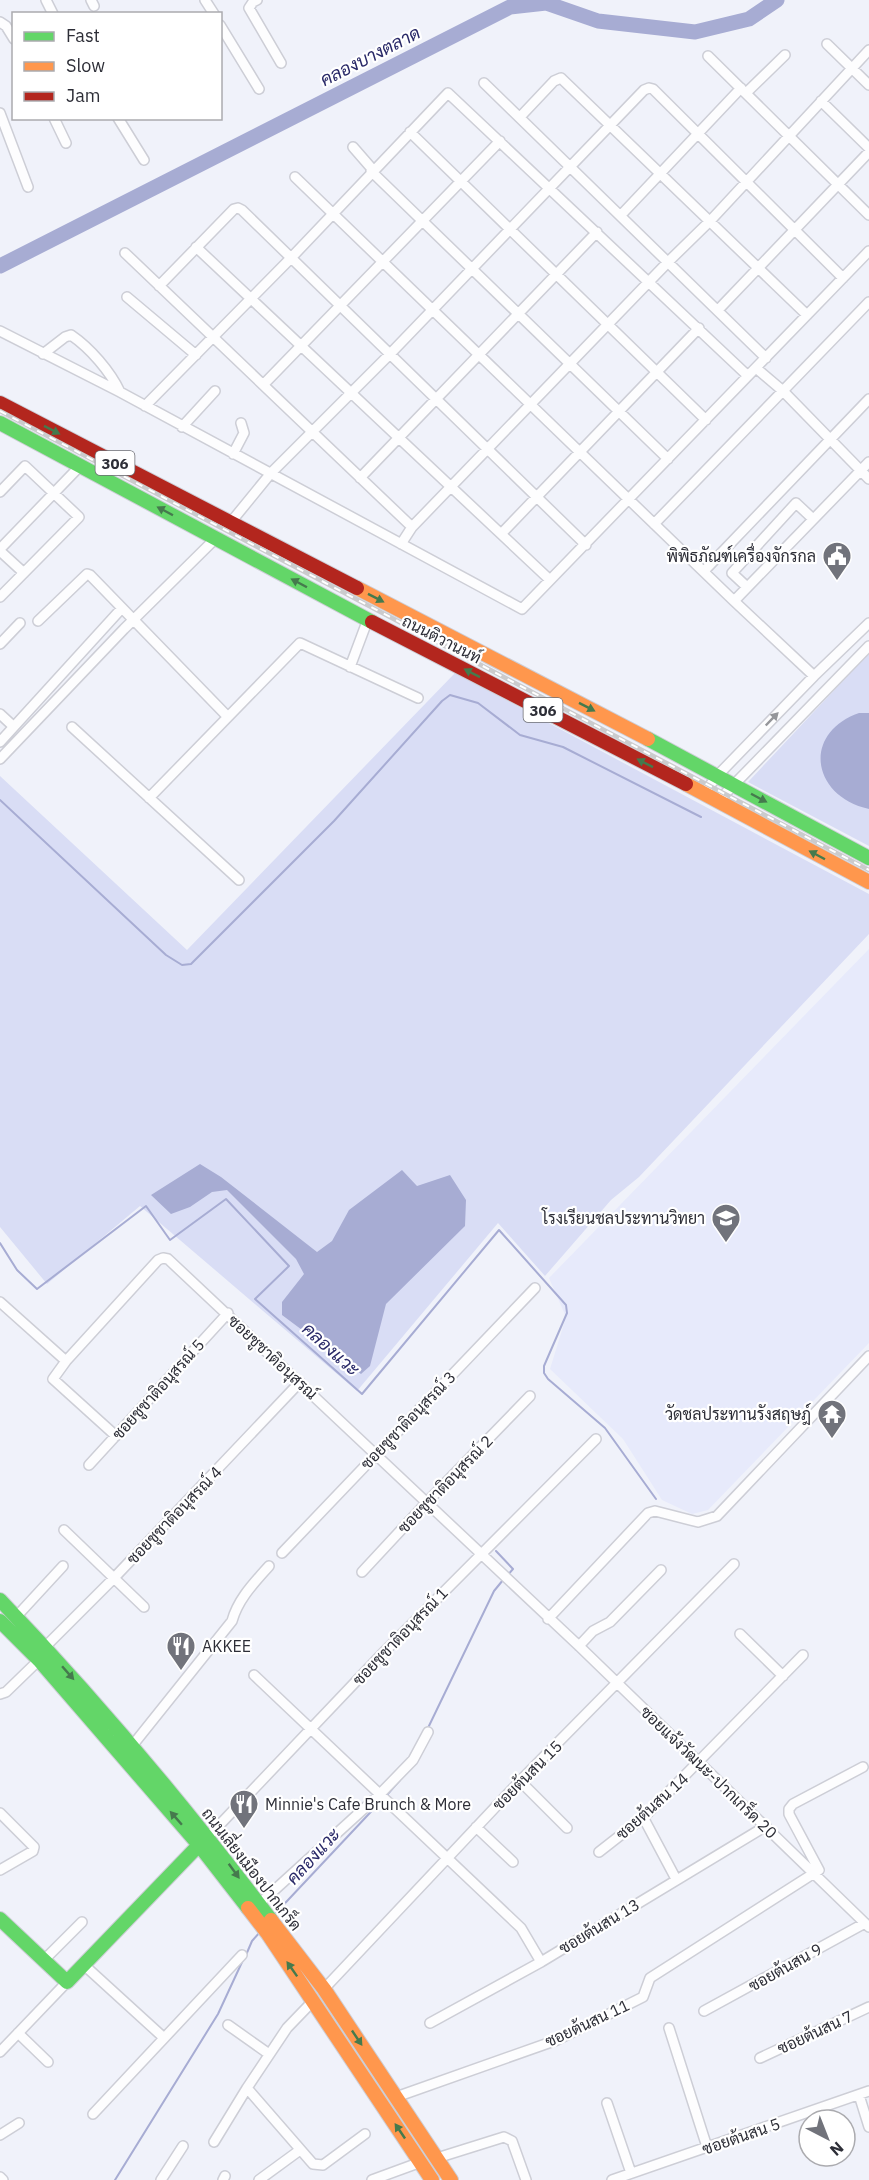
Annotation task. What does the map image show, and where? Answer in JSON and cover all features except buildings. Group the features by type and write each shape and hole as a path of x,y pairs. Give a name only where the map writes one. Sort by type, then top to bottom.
{"main road":[{"name":"ถนนติวานนท์","path":"0,403 718,775 869,858"},
{"name":"ถนนติวานนท์","path":"0,423 869,882"},
{"path":"216,538 231,522"},
{"name":"ถนนเลี่ยงเมืองปากเกร็ด","path":"0,1600 45,1647 132,1746 256,1908 432,2180"},
{"name":"ถนนเลี่ยงเมืองปากเกร็ด","path":"0,1621 39,1660 204,1841"},
{"path":"0,1919 67,1982 204,1841"},
{"name":"ถนนเลี่ยงเมืองปากเกร็ด","path":"272,1930 324,1989 451,2180"}],"street":[{"path":"257,0 249,8 281,63"},
{"path":"0,22 6,26 12,36"},
{"path":"222,28 259,89"},
{"path":"827,44 869,85"},
{"path":"401,544 412,527 489,450 649,281 711,220 869,50"},
{"path":"621,215 698,132 785,55"},
{"path":"708,56 869,215"},
{"path":"520,117 554,81 561,78 759,266 807,315"},
{"path":"484,82 766,358"},
{"path":"231,522 271,473 649,87 698,132 843,278"},
{"path":"145,406 291,258 448,93 748,376"},
{"path":"718,310 869,150 821,101"},
{"path":"0,113 28,187"},
{"path":"55,120 66,143"},
{"path":"119,120 144,160"},
{"path":"410,132 706,420"},
{"path":"263,385 500,141"},
{"path":"353,147 372,171 422,221 668,459"},
{"path":"295,177 734,601 814,675"},
{"path":"159,286 234,209 238,208 586,545"},
{"path":"360,478 597,232"},
{"path":"196,247 550,580"},
{"path":"0,331 120,392 522,609 869,251"},
{"path":"125,253 412,527"},
{"path":"126,297 196,355"},
{"path":"654,524 869,302"},
{"path":"501,534 699,328"},
{"path":"44,354 65,337 71,336 78,340 111,375 120,392"},
{"path":"756,368 783,391 869,478"},
{"path":"182,426 215,391"},
{"path":"704,571 869,399"},
{"path":"233,454 244,433 241,423"},
{"path":"734,601 869,462"},
{"path":"24,573 0,550 81,465"},
{"path":"0,492 25,466 79,517 0,597"},
{"path":"747,587 732,573 796,503 813,519"},
{"path":"0,759 133,620 216,538"},
{"path":"38,621 87,574 93,577 227,716"},
{"path":"0,742 122,608"},
{"path":"350,667 368,619"},
{"path":"0,644 20,623"},
{"path":"704,793 718,775 814,675 869,623"},
{"path":"149,798 300,643 418,698"},
{"path":"718,801 869,646"},
{"path":"786,704 800,717"},
{"path":"0,714 13,726"},
{"path":"72,727 239,880"},
{"name":"ซอยชูชาติอนุสรณ์","path":"66,1361 158,1260 168,1259 548,1619"},
{"name":"ซอยชูชาติอนุสรณ์ 3","path":"282,1553 535,1288"},
{"path":"0,1302 66,1361 53,1379 116,1436"},
{"name":"ซอยชูชาติอนุสรณ์ 5","path":"89,1465 228,1314"},
{"path":"548,1619 651,1512 670,1514 698,1522 717,1516 869,1356"},
{"name":"ซอยชูชาติอนุสรณ์ 4","path":"45,1647 113,1579 300,1382"},
{"name":"ซอยชูชาติอนุสรณ์ 2","path":"362,1572 530,1396"},
{"name":"ซอยชูชาติอนุสรณ์ 1","path":"204,1841 382,1654 596,1439"},
{"path":"64,1530 144,1607"},
{"name":"ซอยต้นสน 15","path":"324,1989 520,1781 734,1564"},
{"path":"16,1617 63,1566"},
{"path":"132,1746 232,1621 236,1608 269,1566"},
{"path":"579,1646 593,1630 610,1622 661,1570"},
{"name":"ซอยแจ้งวัฒนะ-ปากเกร็ด 20","path":"548,1619 618,1683 698,1764 866,1921"},
{"path":"740,1634 783,1676"},
{"name":"ซอยต้นสน 14","path":"599,1852 643,1817 698,1764 803,1655"},
{"path":"0,1694 6,1692 39,1660"},
{"path":"254,1676 521,1929 541,1962"},
{"path":"256,1908 381,1795 410,1763 428,1732"},
{"path":"814,1873 819,1870 789,1814 789,1809 793,1804 863,1767"},
{"path":"520,1781 567,1827"},
{"path":"0,1813 34,1847 33,1851 0,1870"},
{"path":"643,1817 676,1879"},
{"name":"ซอยต้นสน 13","path":"430,2023 541,1962 766,1826"},
{"path":"476,1827 513,1862"},
{"name":"ซอยต้นสน 11","path":"396,2097 557,2040 643,1997 650,1978 814,1873"},
{"name":"ซอยต้นสน 9","path":"704,2011 866,1921"},
{"path":"44,1960 82,1922"},
{"path":"93,2114 242,1955"},
{"path":"84,1965 163,2037"},
{"path":"0,2052 67,1982"},
{"path":"214,2142 287,2028 314,2000"},
{"name":"ซอยต้นสน 7","path":"760,2058 869,2007"},
{"path":"228,2025 269,2054"},
{"path":"669,2028 707,2147"},
{"path":"18,2033 48,2062"},
{"path":"247,2088 300,2150 313,2164 318,2166 323,2165 365,2134"},
{"path":"864,2093 869,2127"},
{"name":"ซอยต้นสน 5","path":"612,2180 864,2093"},
{"path":"607,2103 631,2174"},
{"path":"0,2135 19,2123"},
{"path":"437,2158 509,2137 526,2180"},
{"path":"160,2180 183,2146"},
{"path":"259,2180 300,2150"},
{"path":"372,2180 421,2162"}],"shaded area":[{"path":"869,653 869,846 748,782"},
{"path":"455,673 869,894 869,934 639,1177 611,1200 545,1276 498,1223 357,1391 140,1206 47,1284 0,1227 0,776 187,950"},
{"name":"โรงเรียนชลประทานวิทยา","path":"869,949 869,1343 708,1510 692,1514 662,1500 623,1439 550,1369 566,1317 549,1278"}],"water":[{"path":"859,713 869,713 869,809 850,802 835,791 825,778 821,764 822,749 828,735 841,722"},
{"path":"200,1164 221,1177 317,1252 332,1241 349,1210 402,1170 417,1186 450,1175 466,1200 465,1226 386,1304 370,1366 361,1374 282,1315 282,1302 304,1274 296,1259 227,1190 212,1192 190,1207 171,1214 151,1195"}],"waterway":[{"name":"คลองบางตลาด","path":"0,266 510,7 546,3 598,21 695,32 749,19 777,0"},
{"path":"0,800 166,955 182,965 191,964 334,821 442,701 450,695 478,703 520,735 563,747 701,817"},
{"name":"คลองแวะ","path":"0,1243 17,1270 37,1289 146,1206 170,1240 226,1199 289,1266 255,1299 362,1394 499,1230 566,1305 567,1313 544,1366 544,1373 605,1428 656,1499"},
{"name":"คลองแวะ","path":"496,1551 513,1569 507,1576"},
{"name":"คลองแวะ","path":"427,1730 494,1591 503,1580"},
{"name":"คลองแวะ","path":"386,1796 400,1780"},
{"name":"คลองแวะ","path":"273,1916 382,1800"},
{"name":"คลองแวะ","path":"246,1955 252,1941 260,1932"},
{"name":"คลองแวะ","path":"115,2180 218,2014 243,1960"}],"railway":[{"path":"0,411 869,870"}],"traffic: fast":[{"path":"0,423 372,622"},
{"path":"648,739 869,858"},
{"path":"0,1600 140,1756 271,1920"},
{"path":"0,1621 39,1660 199,1845 248,1908"},
{"path":"0,1919 67,1982 199,1845"}],"traffic: slow":[{"path":"357,588 648,739"},
{"path":"686,784 869,882"},
{"path":"248,1908 268,1934 432,2180"},
{"path":"271,1920 324,1989 451,2180"}],"traffic: jam":[{"path":"0,403 357,588"},
{"path":"372,622 686,784"}],"place":[{"name":"พิพิธภัณฑ์เครื่องจักรกล","path":"837,582"},
{"name":"โรงเรียนชลประทานวิทยา","path":"726,1244"},
{"name":"วัดชลประทานรังสฤษฎ์","path":"832,1440"},
{"name":"AKKEE","path":"181,1672"},
{"name":"Minnie's Cafe Brunch & More","path":"244,1830"}]}
